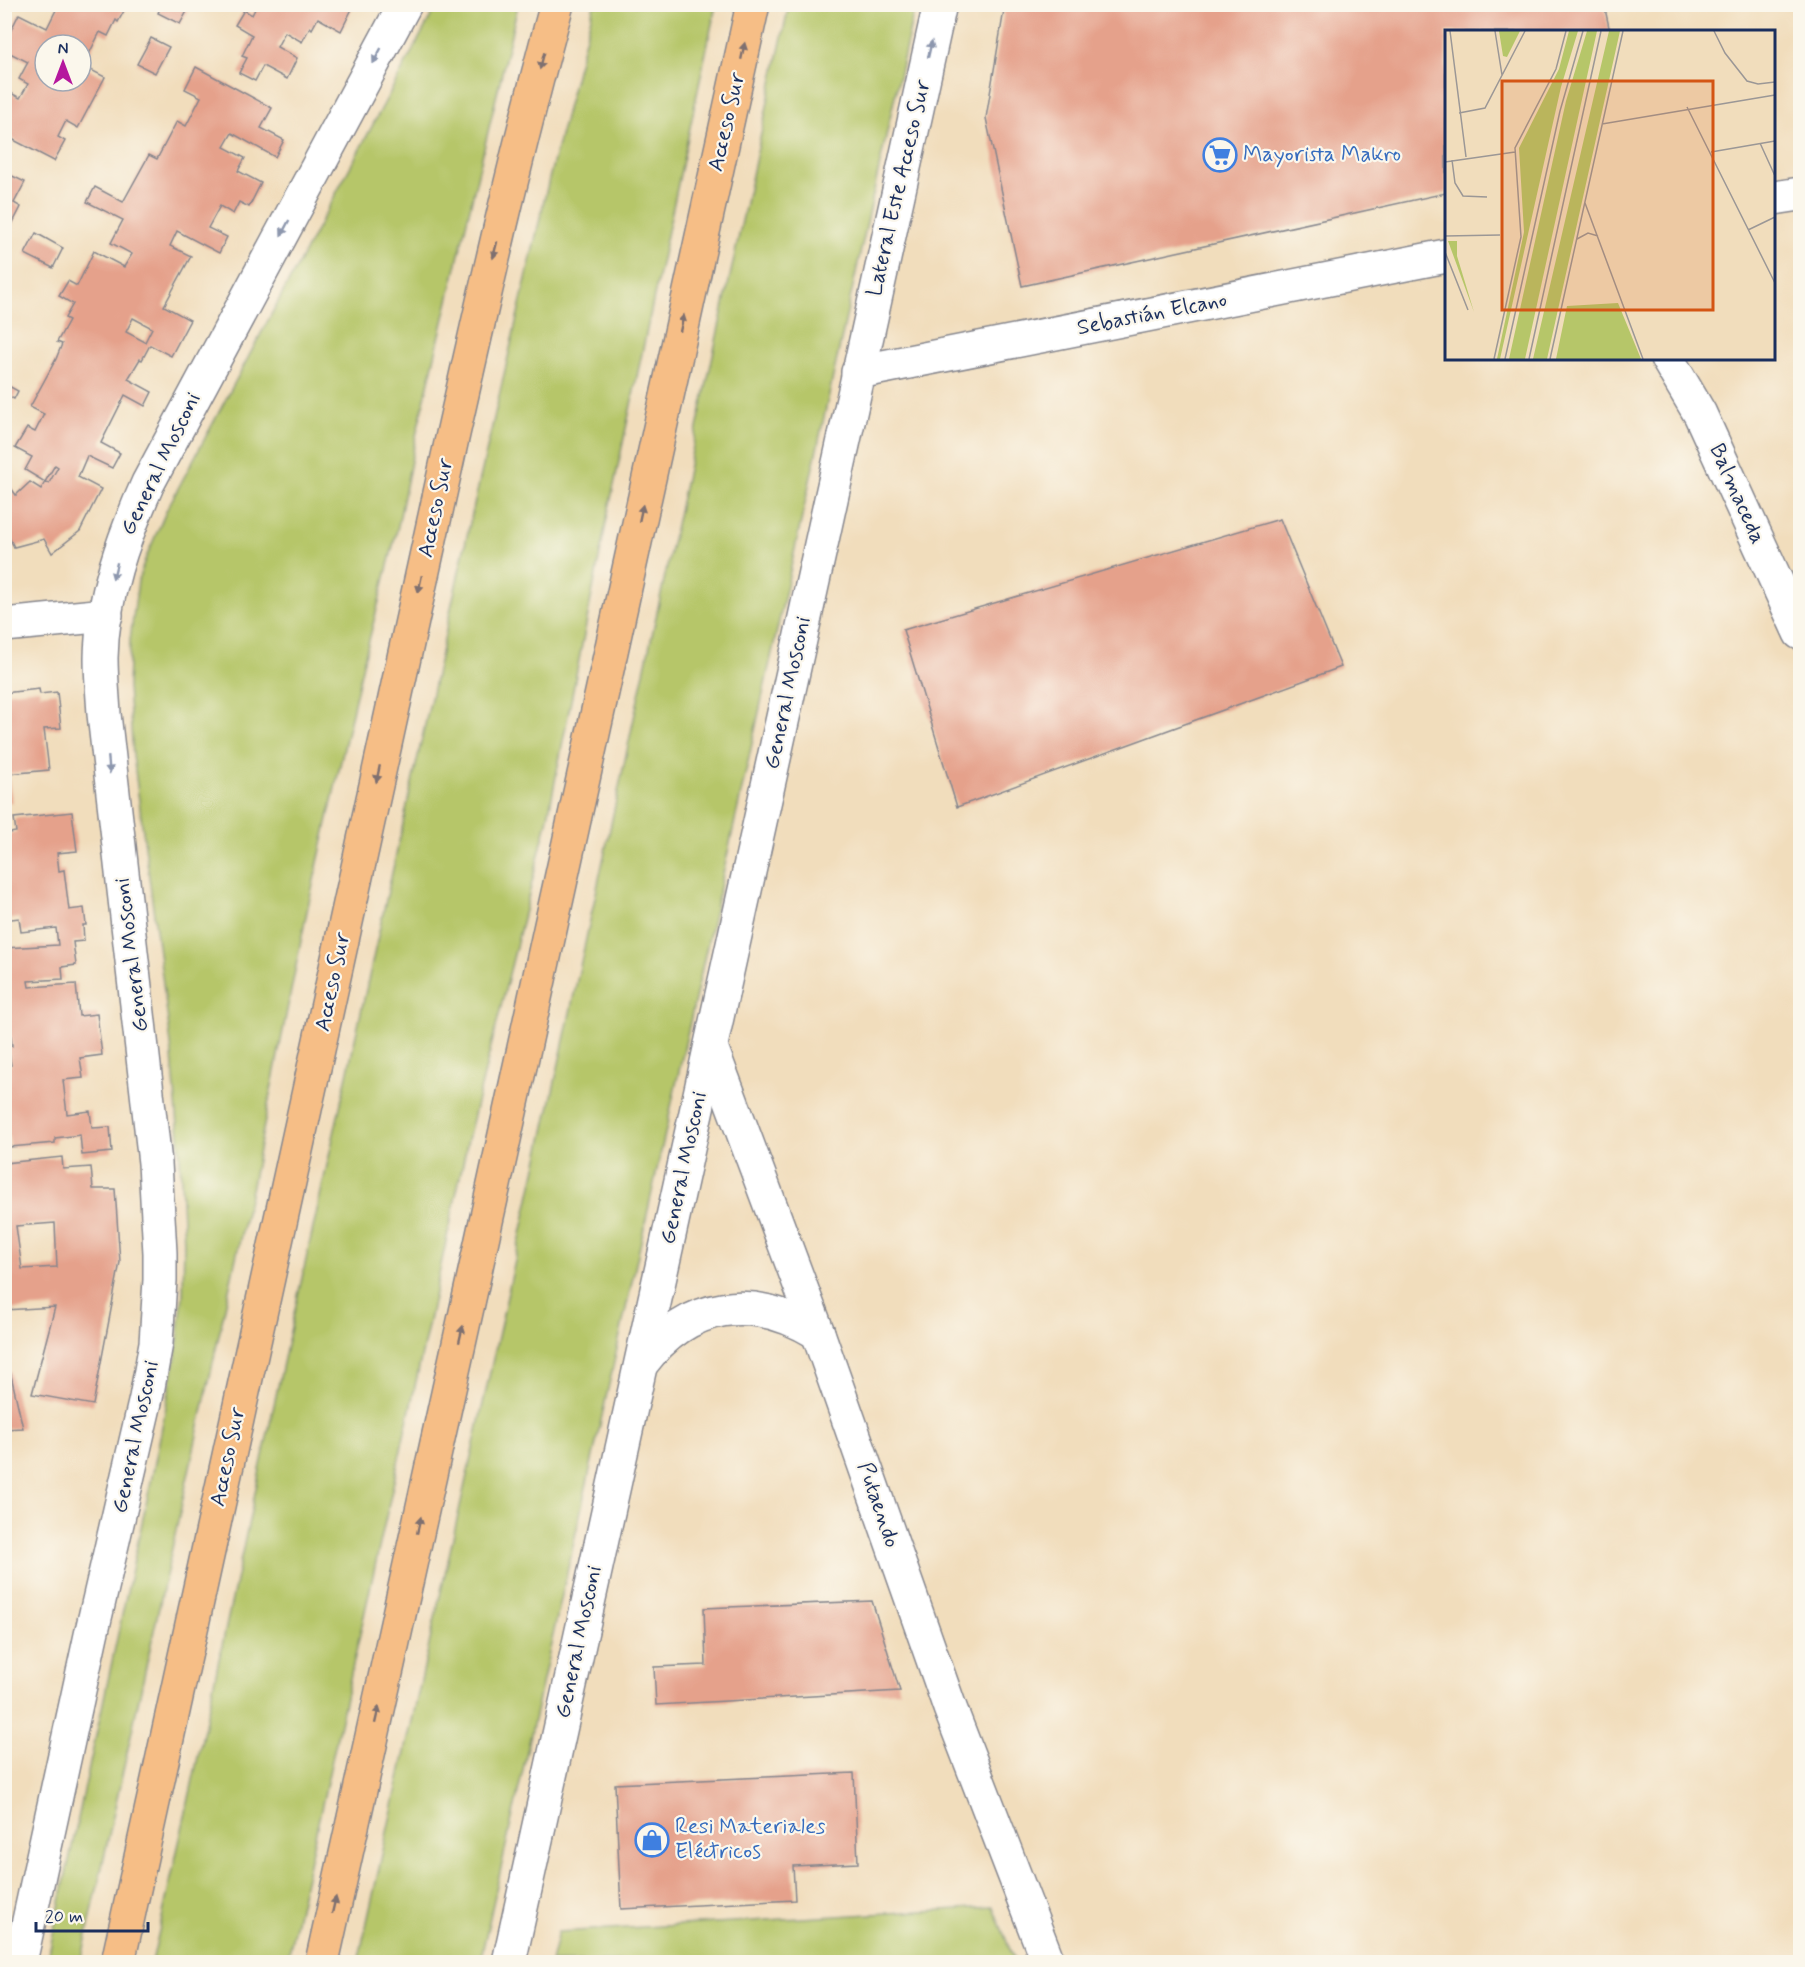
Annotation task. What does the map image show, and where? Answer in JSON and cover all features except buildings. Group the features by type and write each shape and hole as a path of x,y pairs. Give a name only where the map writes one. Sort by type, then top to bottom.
{"highway":[{"name":"Acceso Sur","path":"117,1962 491,265 557,4"},
{"name":"Acceso Sur","path":"322,1962 753,4"}],"street":[{"name":"General Mosconi","path":"20,1962 91,1635 146,1398 156,1343 159,1309 160,1253 155,1163 104,714 101,658 106,615 120,549 148,483 405,4"},
{"name":"Lateral Este Acceso Sur","path":"858,372 940,4"},
{"path":"1775,198 1800,194"},
{"name":"Sebastián Elcano","path":"858,372 1445,256"},
{"name":"Balmaceda","path":"1668,360 1700,414 1797,618"},
{"name":"General Mosconi","path":"509,1962 858,372"},
{"path":"4,626 106,615"},
{"name":"Putaendo","path":"711,1047 818,1333 950,1708 1048,1962"},
{"path":"641,1365 654,1347 671,1332 711,1312 756,1309 778,1313 799,1321 818,1333"}],"green space":[{"path":"437,5 518,5 307,911 252,1185 81,1962 47,1962 153,1472 176,1356 183,1295 184,1243 179,1137 171,1044 133,755 128,687 130,640 138,581 167,509"},
{"path":"594,5 716,5 608,513 547,822 469,1135 287,1962 152,1962 471,518 549,179"},
{"path":"789,5 915,5 480,1962 358,1962 551,1100"},
{"path":"993,1907 1015,1962 551,1962 558,1932"}],"place":[{"name":"Mayorista Makro","path":"1220,155"},
{"name":"Resi Materiales Eléctricos","path":"652,1840"}]}
